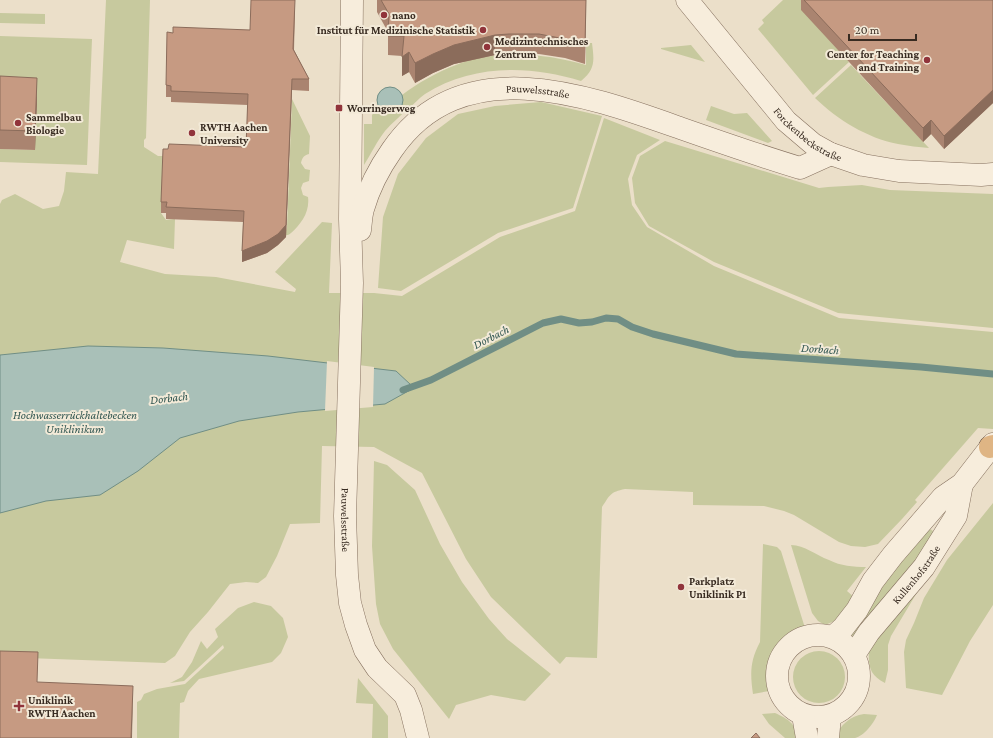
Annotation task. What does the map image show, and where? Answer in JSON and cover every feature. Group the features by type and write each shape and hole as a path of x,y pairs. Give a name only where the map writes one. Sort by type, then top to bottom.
{"street":[{"name":"Pauwelsstraße","path":"352,0 350,211 352,285 345,516 347,575 350,603 365,650 377,668 405,695 412,710 418,738"},
{"name":"Forckenbeckstraße","path":"687,0 786,121 813,144 830,154 863,165 899,172 989,175"},
{"name":"Pauwelsstraße","path":"352,285 362,210 374,181 387,157 402,135 418,120 439,105 458,97 481,91 536,88 598,101 651,117 757,155 800,168 830,154"},
{"name":"Kullenhofstraße","path":"833,637 843,628 857,610 873,581 893,555 943,496 962,484 992,446"},
{"name":"Kullenhofstraße","path":"854,655 869,632 928,560 956,516 962,484"},
{"path":"819,634 833,637 845,644 854,655 858,667 859,680 856,692 851,701 842,710 830,716 816,718 803,715 788,705 780,694 776,680 777,666 783,653 793,642 806,636 819,634"},
{"path":"803,715 807,738"},
{"path":"828,738 830,716"}],"green space":[{"path":"106,0 150,0 146,138 144,140 144,147 158,156 164,156 161,213 166,220 175,219 174,249 127,240 120,262 165,274 216,277 295,292 296,289 275,272 322,222 332,223 329,293 374,293 402,296 500,237 575,211 604,118 660,140 637,155 628,179 632,205 647,227 714,266 839,318 993,332 993,429 978,428 915,500 917,502 902,519 878,544 865,547 851,546 839,542 794,515 764,506 693,505 693,492 625,489 616,491 609,497 602,507 597,658 566,657 560,664 491,597 466,559 422,473 374,447 322,446 320,523 290,524 277,556 266,577 258,583 246,582 230,584 190,632 175,656 165,663 0,657 0,204 2,200 15,194 43,209 59,206 64,191 66,172 98,174"},
{"path":"783,0 805,0 849,62 813,95 758,29 764,23 762,20"},
{"path":"0,13 45,14 45,24 0,23"},
{"path":"0,36 92,39 87,165 0,162 0,149 35,150 0,96"},
{"path":"586,43 592,43 593,64 586,77 581,81 542,72 502,70 482,72 443,84 420,97 385,131 364,165 364,124 372,124 372,115 379,106 385,112 394,112 403,99 402,95 428,78 471,60 504,55 521,54 554,58 586,65"},
{"path":"691,45 705,62 661,49 661,48"},
{"path":"851,65 929,148 898,144 864,133 833,114 815,98"},
{"path":"292,99 310,136 309,154 304,157 301,163 305,169 310,170 309,181 303,183 301,188 303,195 308,197 308,208 298,226 284,237 287,227"},
{"path":"541,102 602,116 573,208 498,233 401,291 378,288 383,217 398,174 426,138 458,114 495,106"},
{"path":"711,106 734,114 747,113 772,141 768,143 706,120"},
{"path":"665,141 819,188 862,185 890,190 993,194 993,328 838,313 714,262 649,226 635,203 632,178 640,156"},
{"path":"374,461 387,465 415,490 440,544 462,582 489,619 507,639 551,674 525,701 491,695 456,705 449,719 393,649 380,624 376,604 372,546"},
{"path":"993,503 993,605 970,641 942,695 906,688 904,652 906,640 924,598 947,560"},
{"path":"926,526 937,534 854,637 851,635 866,605"},
{"path":"763,544 777,547 781,551 805,628 787,635 776,646 772,653 768,668 769,691 753,694 751,680 752,667 754,655 760,642"},
{"path":"791,545 805,548 838,564 866,567 847,591 855,598 837,620 825,625 818,621 812,613"},
{"path":"937,559 891,636 888,645 888,670 885,683 876,677 871,670 869,650"},
{"path":"254,602 271,606 283,618 288,637 281,653 272,662 199,679 188,691 184,702 180,703 179,738 137,738 137,702 141,700 144,694 157,689 185,684 224,648 223,645 184,681 170,683 182,677 192,662 201,641 207,649 218,637 215,629 238,608"},
{"path":"819,651 829,653 837,659 843,667 845,677 843,687 837,695 829,701 819,703 809,701 801,695 795,687 793,677 795,667 801,659 809,653"},
{"path":"358,678 388,716 388,738 372,738 373,704 356,703"},
{"path":"775,713 784,717 793,725 799,738 785,738 769,724 762,714"},
{"path":"864,714 877,715 874,722 865,732 855,738 835,738 846,722 854,717"}],"water":[{"path":"390,87 399,91 403,100 399,109 390,113 381,109 377,100 381,91"},
{"name":"Hochwasserrückhaltebecken Uniklinikum","path":"88,346 163,348 268,356 396,371 411,385 412,389 385,404 298,412 239,421 180,438 138,471 100,495 46,501 0,513 0,355"}],"pier":[{"path":"327,361 374,367 373,407 325,411"}],"building":[{"path":"251,0 295,0 293,49 309,79 292,79 286,225 278,234 267,241 242,251 244,211 166,207 167,202 161,202 163,149 168,149 169,144 246,147 248,94 171,91 171,86 166,85 167,32 173,33 173,27 250,30"},
{"name":"Medizintechnisches Zentrum","path":"381,0 586,0 585,44 539,34 495,35 454,45 415,63 409,52 402,57 404,36 388,36 389,14"},
{"name":"Center for Teaching and Training","path":"804,0 993,0 993,90 944,136 931,120 923,128"},
{"name":"Sammelbau Biologie","path":"0,76 37,78 35,131 0,130"},
{"path":"0,651 38,652 37,682 133,686 131,738 0,738"},
{"path":"756,733 760,738 751,738"}],"waterway":[{"name":"Dorbach","path":"403,390 431,380 543,323 561,319 579,323 592,322 606,318 618,319 632,327 653,334 736,354 921,367 993,374"}],"place":[{"name":"nano","path":"384,15"},
{"name":"Institut für Medizinische Statistik","path":"483,30"},
{"name":"Medizintechnisches Zentrum","path":"487,47"},
{"name":"Center for Teaching and Training","path":"927,60"},
{"name":"Worringerweg","path":"339,108"},
{"name":"Sammelbau Biologie","path":"18,123"},
{"name":"RWTH Aachen University","path":"192,133"},
{"name":"Parkplatz Uniklinik P1","path":"681,587"},
{"name":"Uniklinik RWTH Aachen","path":"19,706"}]}
